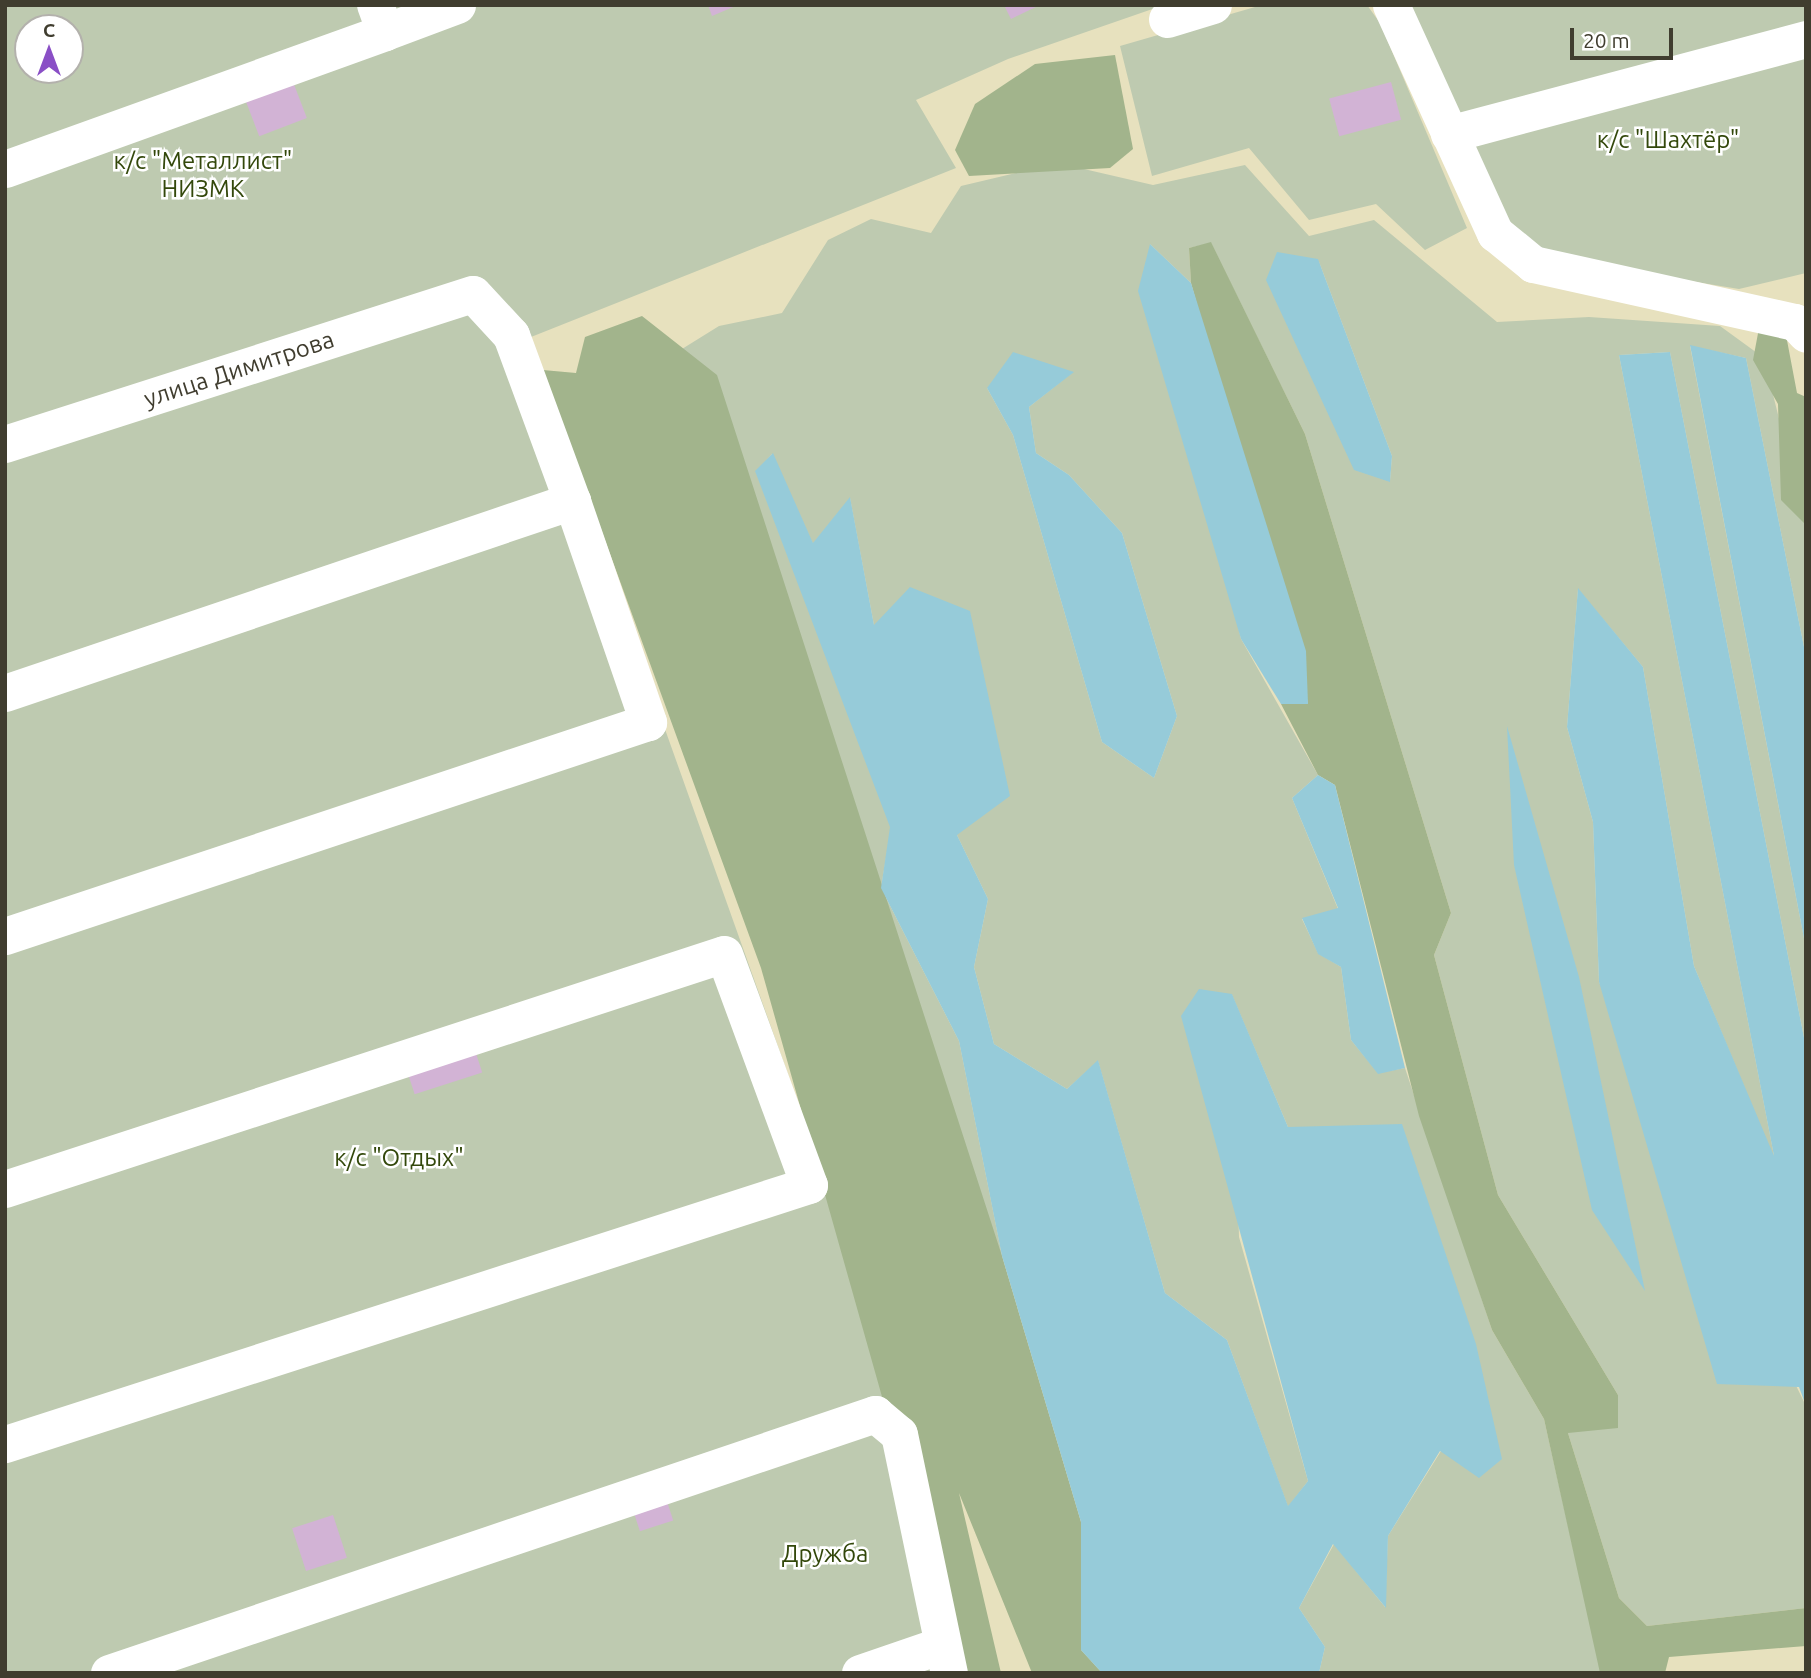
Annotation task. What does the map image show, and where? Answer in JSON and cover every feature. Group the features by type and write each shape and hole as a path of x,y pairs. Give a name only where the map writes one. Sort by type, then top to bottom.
{"street":[{"path":"5,169 380,18 457,5"},
{"path":"1167,19 1213,5"},
{"path":"1391,5 1495,233 1533,264 1802,324"},
{"path":"1449,134 1806,38"},
{"name":"улица Димитрова","path":"5,444 473,294 511,335 572,501"},
{"path":"5,693 572,501 648,722 5,936"},
{"path":"5,1189 724,954 809,1185 5,1444"},
{"path":"109,1673 875,1414 899,1434 945,1659 860,1673"}],"green space":[{"name":"к/с \"Отдых\"","path":"5,5 1164,5 1008,59 916,100 956,168 526,339 905,1403 979,1673 5,1673"},
{"path":"1262,5 1367,5 1380,23 1467,228 1425,250 1376,204 1309,220 1249,148 1152,176 1120,46"},
{"name":"к/с \"Шахтёр\"","path":"1403,5 1806,5 1806,273 1739,289 1542,257 1507,227"},
{"path":"1115,55 1133,149 1110,168 969,176 955,150 975,104 1035,64"},
{"path":"1058,163 1153,185 1245,165 1309,236 1374,220 1497,322 1589,317 1720,326 1764,358 1806,528 1806,657 1746,358 1690,346 1806,949 1806,1048 1670,352 1619,355 1775,1161 1694,966 1643,667 1578,589 1567,727 1593,822 1599,982 1806,1406 1806,1608 1647,1626 1619,1598 1568,1433 1618,1395 1498,1195 1434,955 1451,913 1305,434 1211,243 1189,248 1191,283 1150,244 1241,639 1318,775 1292,798 1338,909 1302,919 1318,953 1341,967 1351,1040 1378,1073 1405,1068 1492,1330 1544,1419 1601,1672 1319,1673 1325,1647 1299,1608 1334,1544 1385,1607 1388,1536 1441,1451 1288,1127 1232,995 1239,1237 1308,1481 1288,1507 1227,1340 1165,1293 1098,1061 1067,1089 994,1044 974,967 988,899 957,835 874,625 850,498 813,544 772,454 756,472 891,827 881,888 959,1041 1081,1650 1102,1673 1060,1673 616,390 719,326 782,313 828,240 871,219 931,233 961,186","holes":["1318,259 1392,456 1390,481","1073,372 1029,407 1036,453 1069,475 1122,533 1177,716 1154,778 1102,742 1013,435 987,388"]},
{"path":"1211,242 1305,434 1451,913 1434,955 1498,1195 1618,1395 1618,1428 1568,1433 1619,1598 1647,1626 1806,1608 1806,1646 1669,1657 1665,1673 1600,1673 1544,1419 1492,1330 1419,1116 1335,785 1318,775 1281,704 1308,703 1191,283 1189,248"},
{"path":"642,316 717,375 1002,1256 1081,1522 1081,1650 1102,1673 1032,1673 959,1493 1001,1673 960,1673 761,968 543,370 576,373 585,337"},
{"path":"1759,328 1786,335 1797,393 1806,397 1806,554 1804,523 1781,500 1778,404 1753,360"}],"water":[{"path":"1150,244 1191,283 1306,651 1308,704 1281,704 1241,639 1138,291"},
{"path":"1277,252 1318,259 1392,456 1390,482 1354,470 1266,280"},
{"path":"1690,345 1746,358 1806,657 1806,949"},
{"path":"1013,352 1074,372 1029,407 1036,453 1069,475 1122,533 1177,716 1154,778 1102,742 1013,435 987,388"},
{"path":"1670,352 1806,1048 1806,1406 1799,1387 1717,1384 1599,982 1593,822 1567,727 1578,588 1643,667 1694,966 1774,1156 1619,355"},
{"path":"773,453 813,543 850,497 874,625 910,587 970,611 1010,796 957,835 988,899 974,967 994,1044 1067,1089 1098,1060 1165,1293 1227,1340 1288,1506 1308,1481 1181,1016 1199,989 1232,994 1288,1127 1402,1124 1476,1344 1502,1459 1479,1478 1440,1451 1388,1536 1386,1608 1333,1544 1299,1608 1325,1647 1319,1673 1102,1673 1081,1650 1081,1522 1002,1256 959,1041 881,888 890,827 755,471"},
{"path":"1507,726 1579,977 1645,1291 1592,1210 1514,865"},
{"path":"1318,775 1335,785 1405,1068 1378,1074 1351,1040 1341,967 1318,954 1302,918 1338,908 1292,798"}],"building":[{"path":"708,5 738,5 712,16"},
{"path":"1004,5 1040,5 1011,19"},
{"path":"290,74 307,118 259,136 242,92"},
{"path":"1391,82 1401,120 1339,136 1329,99"},
{"path":"472,1041 482,1072 415,1094 404,1063"},
{"path":"663,1489 673,1520 640,1531 630,1500"},
{"path":"333,1515 347,1558 306,1571 292,1528"}],"park label":[{"name":"к/с \"Металлист\" НИЗМК","path":"203,175"},
{"name":"Дружба","path":"825,1554"}]}
